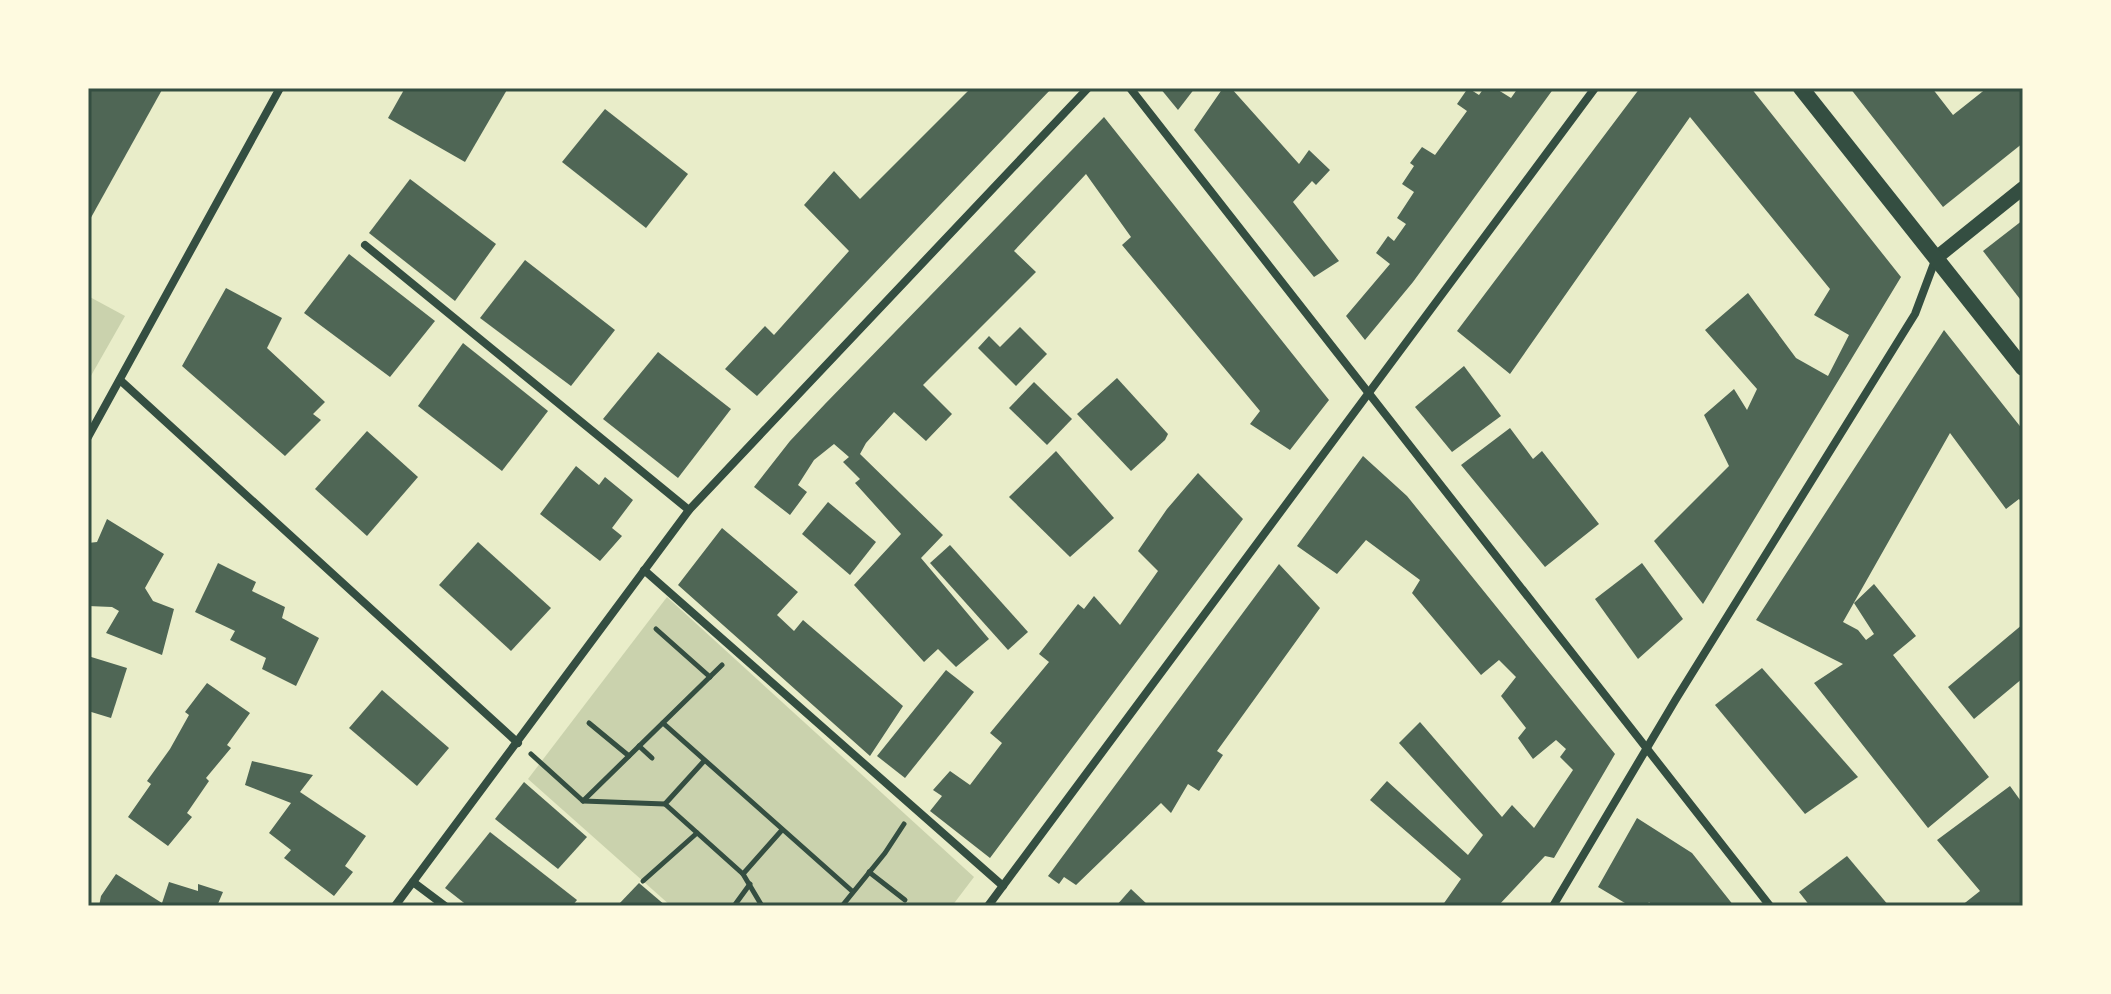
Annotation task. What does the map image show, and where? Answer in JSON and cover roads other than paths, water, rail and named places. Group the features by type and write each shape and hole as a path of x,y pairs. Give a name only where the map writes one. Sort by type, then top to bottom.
{"main road":[{"path":"1801,88 2023,368"}],"street":[{"path":"88,437 280,88"},
{"path":"395,906 689,510 1088,88"},
{"path":"1130,88 1770,906"},
{"path":"988,906 1595,88"},
{"path":"1553,906 1646,749 1915,314 1936,258 2023,188"},
{"path":"365,245 689,510"},
{"path":"120,380 518,743"},
{"path":"644,570 1003,886"},
{"path":"413,882 445,906"}]}
